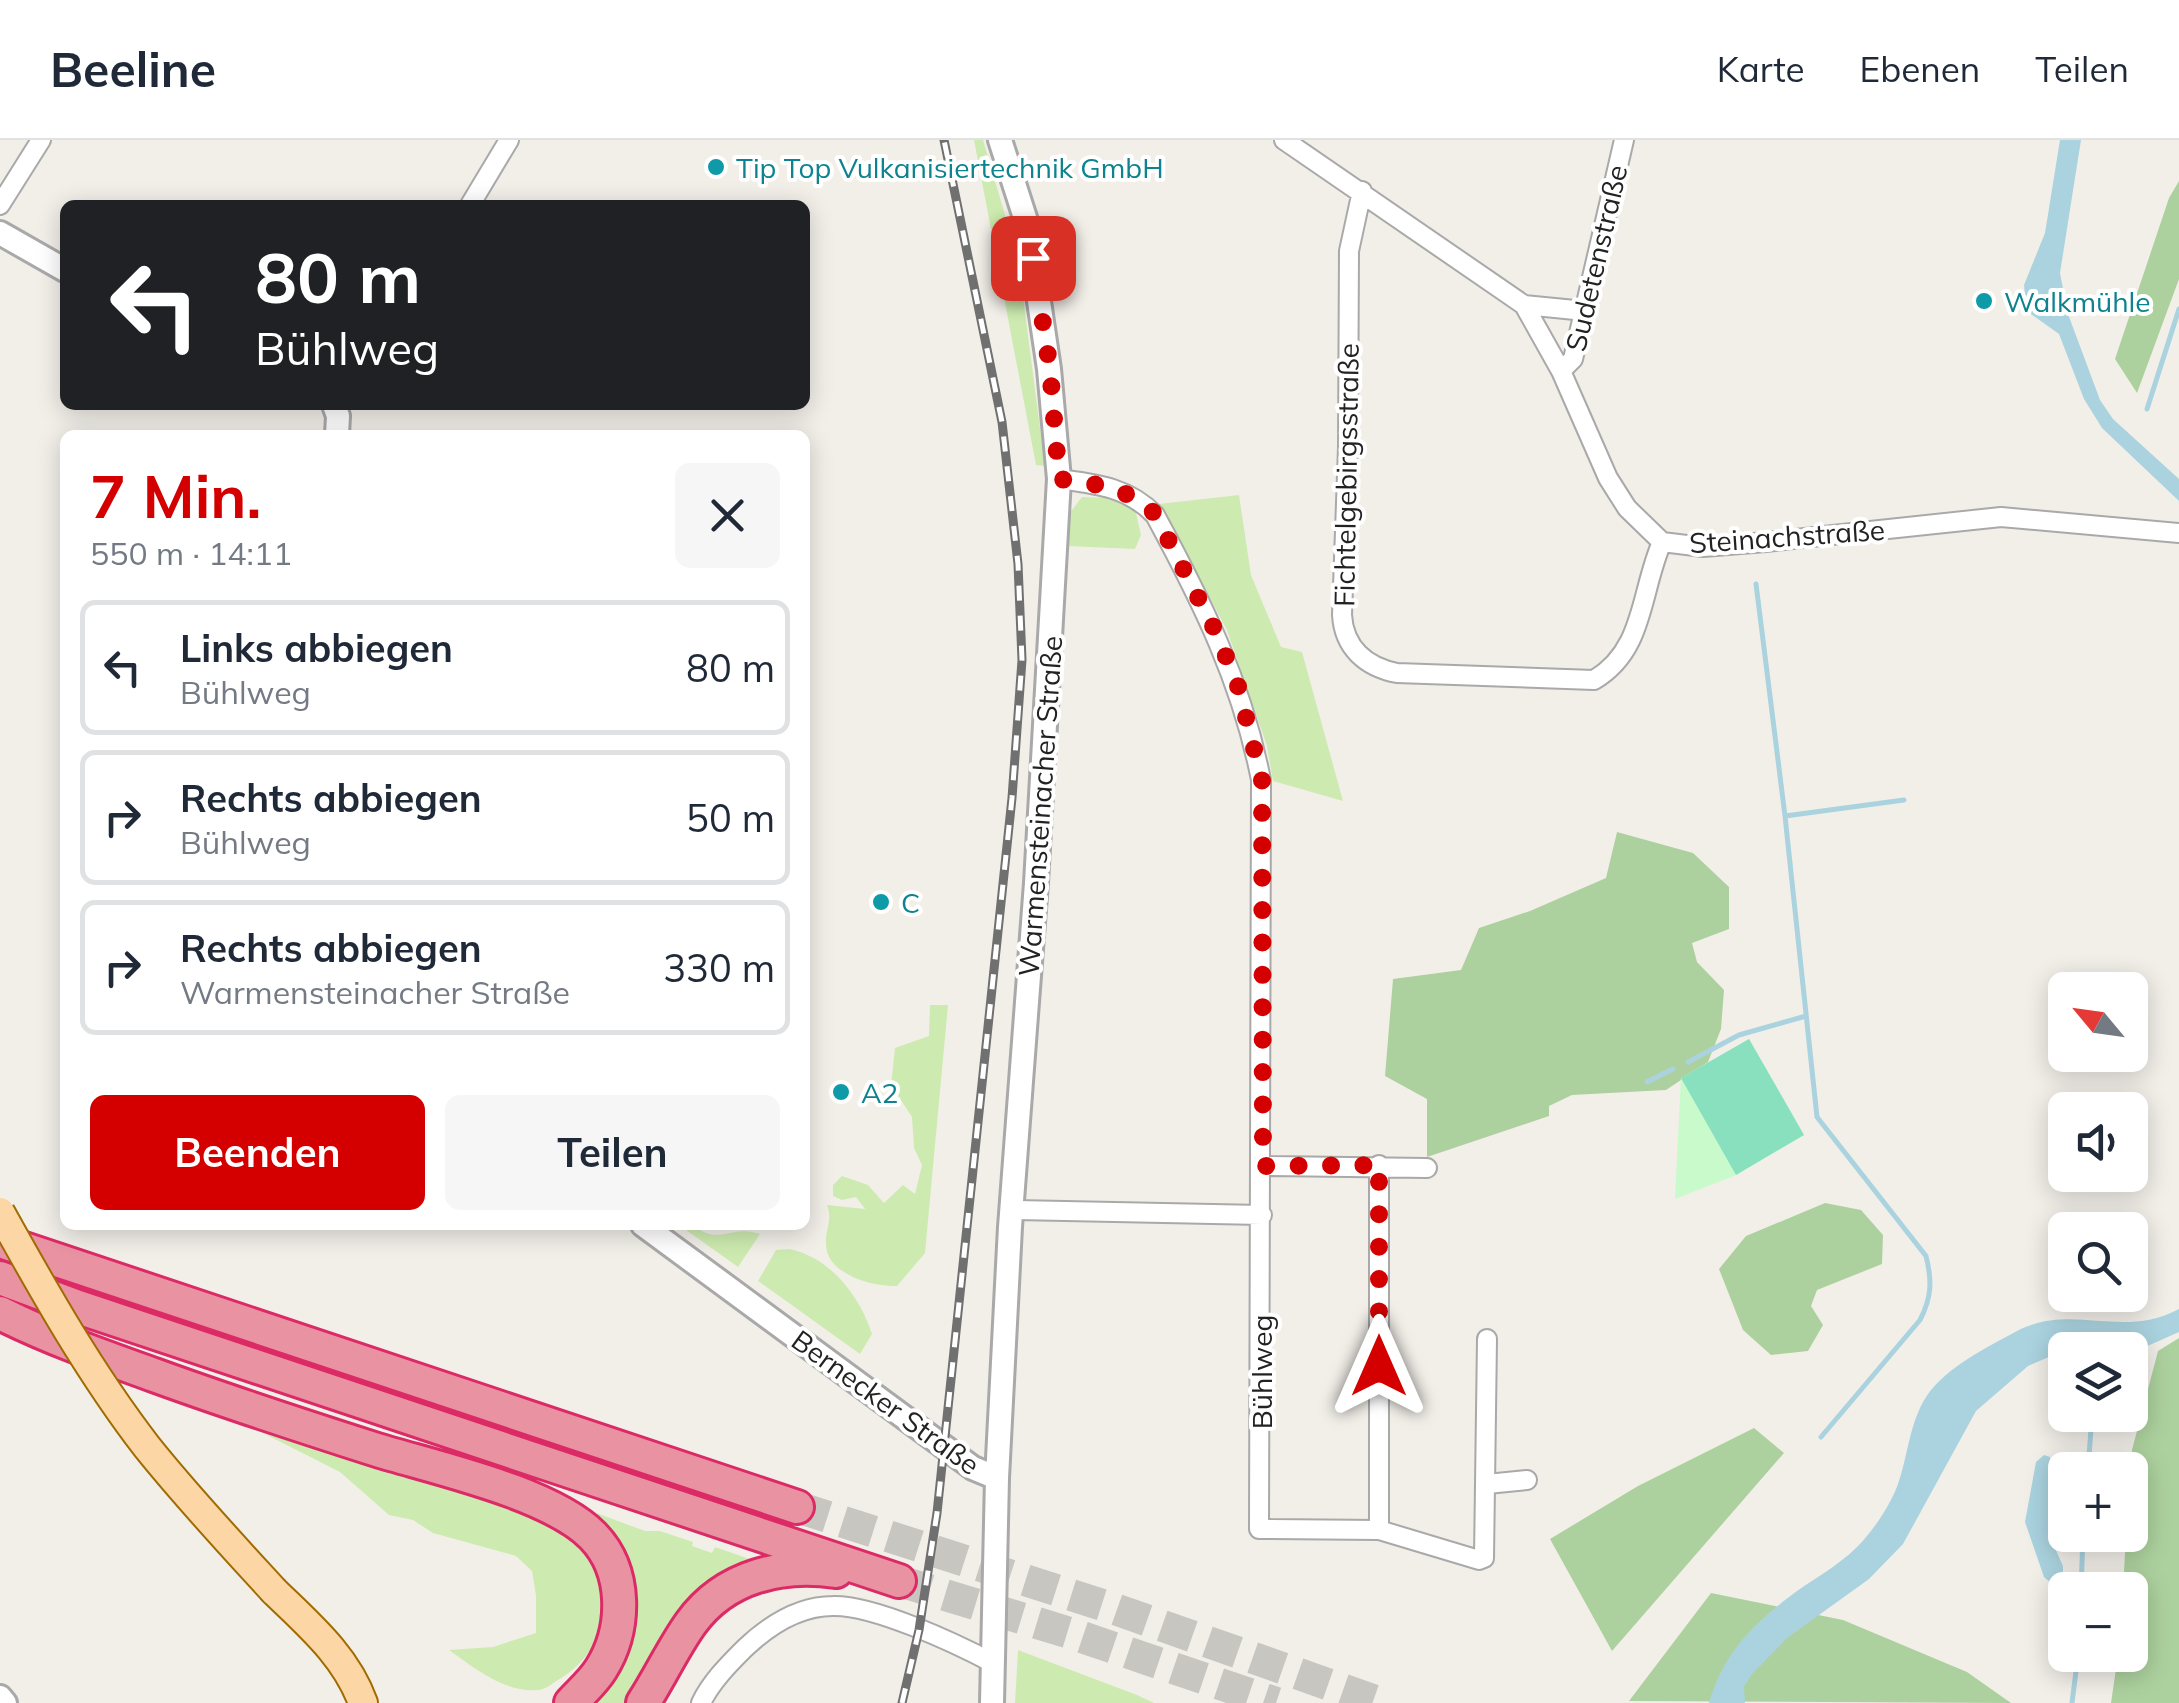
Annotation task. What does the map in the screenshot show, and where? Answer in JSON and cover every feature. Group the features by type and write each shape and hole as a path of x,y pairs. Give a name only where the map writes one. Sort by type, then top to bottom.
{"highway":[{"path":"0,1241 798,1506"},
{"path":"0,1278 132,1326 898,1581 787,1569 743,1581 705,1607 691,1622 644,1703"},
{"path":"0,1312 46,1337 239,1406 514,1493 564,1513 606,1551 617,1580 619,1602 618,1632 609,1654 599,1673 571,1703"}],"main road":[{"path":"0,1212 49,1302 118,1407 179,1485 274,1591 337,1653 351,1673 363,1703"}],"street":[{"path":"0,205 40,140"},
{"path":"473,200 509,140"},
{"name":"Warmensteinacher Straße","path":"997,1478 1059,479 1050,369 1028,228 1000,140"},
{"name":"Sudetenstraße","path":"1561,371 1574,359 1624,140"},
{"name":"Steinachstraße","path":"1290,142 1524,306 1561,371 1608,478 1626,508 1662,542 1703,547 2001,517 2179,533"},
{"name":"Fichtelgebirgsstraße","path":"1362,191 1349,251 1348,468 1342,615 1343,630 1354,651 1374,667 1397,673 1594,680 1616,665 1627,651 1662,542"},
{"path":"0,233 60,267"},
{"path":"1524,306 1586,311"},
{"name":"Bühlweg","path":"1059,479 1121,490 1142,500 1155,514 1216,632 1253,738 1262,780 1259,1528 1378,1530"},
{"path":"1379,1165 1378,1530 1479,1560 1487,1552 1488,1339"},
{"path":"1263,1166 1428,1168"},
{"path":"1012,1210 1262,1215"},
{"name":"Bernecker Straße","path":"650,1230 973,1468 997,1478 992,1703"},
{"path":"1487,1484 1527,1480"},
{"path":"701,1703 722,1672 773,1625 804,1610 835,1605 920,1630 993,1663"},
{"path":"0,1696 5,1703"}],"green space":[{"path":"974,140 983,140 1018,259 1045,466 1036,465"},
{"path":"2179,181 2179,279 2137,393 2115,359 2169,198"},
{"path":"1239,495 1251,575 1281,647 1302,652 1343,801 1273,781 1267,746 1227,630 1159,504"},
{"path":"1082,497 1109,498 1135,509 1141,535 1135,549 1067,546 1069,514"},
{"path":"1617,832 1693,853 1729,887 1729,929 1692,943 1697,962 1724,990 1721,1029 1708,1062 1666,1090 1572,1095 1549,1106 1549,1116 1427,1157 1427,1099 1385,1076 1393,979 1461,970 1479,928 1606,878"},
{"path":"930,1005 948,1005 925,1253 897,1286 876,1284 843,1271 828,1255 827,1205 865,1209 856,1197 842,1200 833,1196 833,1185 842,1176 868,1185 884,1203 903,1185 915,1194 922,1165 914,1148 912,1117 891,1085 895,1048 929,1036"},
{"path":"1749,1039 1804,1135 1736,1175 1675,1199 1681,1078"},
{"path":"1749,1039 1804,1135 1736,1175 1681,1078"},
{"path":"1825,1203 1861,1210 1883,1235 1882,1264 1817,1290 1811,1306 1823,1325 1808,1351 1771,1355 1743,1330 1719,1269 1746,1236"},
{"path":"686,1230 716,1235 745,1231 760,1234 738,1267"},
{"path":"789,1249 830,1269 860,1306 872,1334 860,1354 758,1281 776,1250"},
{"path":"2179,1338 2179,1703 2111,1703 2116,1672 2148,1672 2148,1572 2124,1572 2125,1552 2148,1552 2148,1452 2132,1450 2137,1432 2148,1432 2148,1389 2158,1351"},
{"path":"225,1406 504,1500 562,1529 584,1549 600,1586 602,1618 592,1646 572,1670 541,1689 514,1688 479,1671 449,1650 493,1647 536,1633 532,1571 516,1556 433,1533 413,1520 389,1515 340,1472 257,1430 241,1426"},
{"path":"1754,1428 1784,1453 1612,1651 1550,1539 1638,1486"},
{"path":"507,1480 645,1531 660,1531 693,1542 692,1546 712,1553 715,1547 767,1565 628,1703 589,1703 625,1573"},
{"path":"1711,1593 1843,1620 1967,1672 2011,1703 1629,1701"},
{"path":"1018,1650 1137,1695 1154,1703 1015,1703"}],"water":[{"path":"2060,140 2081,140 2060,273 2068,314 2100,400 2113,419 2179,479 2179,501 2102,428 2084,399 2059,334 2031,314 2024,285 2045,233"},
{"path":"2179,1309 2179,1332 2148,1346 2148,1332 2048,1332 2048,1357 2028,1366 1976,1411 1903,1544 1869,1579 1787,1638 1752,1674 1744,1687 1745,1703 1709,1703 1722,1670 1750,1631 1849,1554 1875,1526 1898,1484 1920,1407 1944,1376 1980,1351 2038,1323 2158,1318"},
{"path":"2048,1456 2048,1552 2057,1552 2063,1566 2063,1572 2048,1572 2048,1580 2025,1522 2036,1462"}],"waterway":[{"path":"2147,409 2179,309"},
{"path":"1756,584 1817,1117 1926,1256 1930,1281 1920,1320 1821,1437"},
{"path":"1785,816 1904,800"},
{"path":"1688,1062 1739,1035 1806,1016"},
{"path":"1647,1082 1673,1069"},
{"path":"2089,1452 2091,1432"},
{"path":"2082,1552 2082,1572"},
{"path":"2072,1703 2076,1672"}],"tunnel":[{"path":"797,1507 1109,1607 1381,1703"},
{"path":"899,1581 1070,1633 1276,1703"}],"railway":[{"path":"902,1703 919,1630 937,1513 1012,798 1022,660 1018,564 1002,422 944,140"}],"place":[{"name":"Tip Top Vulkanisiertechnik GmbH","path":"716,167"},
{"name":"Walkmühle","path":"1984,301"},
{"name":"C","path":"881,902"},
{"name":"A2","path":"841,1092"}],"route":[{"path":"1033,258 1050,369 1059,479 1121,490 1142,500 1155,514 1216,632 1238,686 1262,780 1263,1166 1379,1165 1379,1366"}]}
